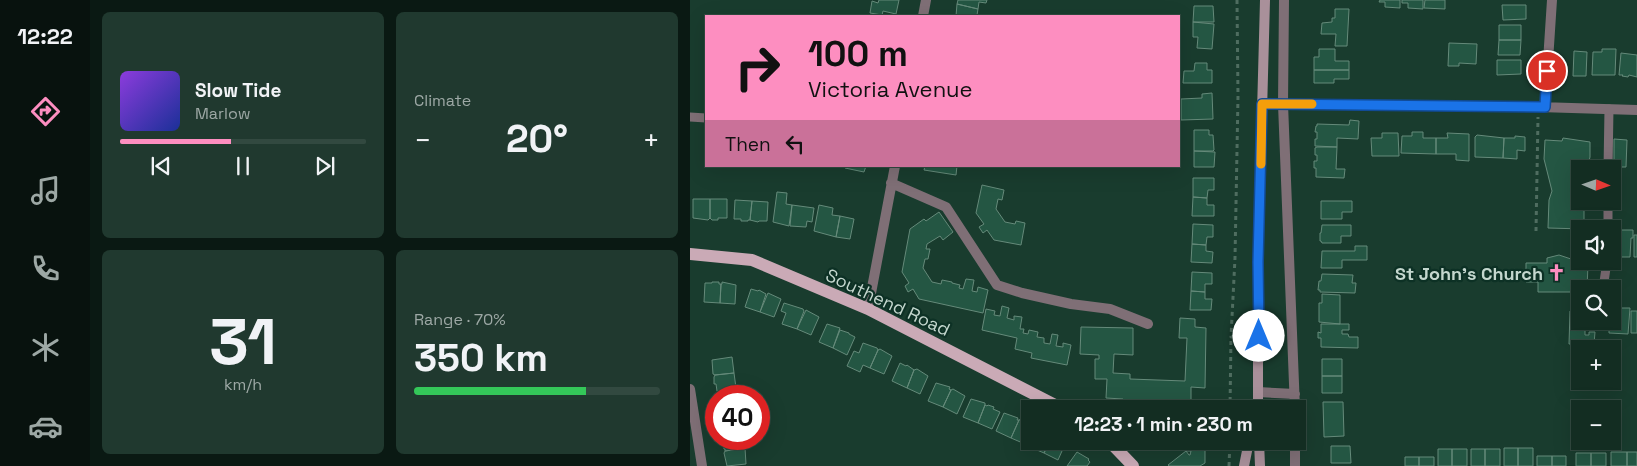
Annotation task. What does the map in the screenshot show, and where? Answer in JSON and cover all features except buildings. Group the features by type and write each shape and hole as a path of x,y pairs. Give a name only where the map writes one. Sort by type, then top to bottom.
{"main road":[{"name":"Southend Road","path":"690,254 752,260 868,309 1045,400"},
{"path":"1118,450 1133,466"}],"street":[{"path":"923,15 926,0"},
{"path":"1257,400 1259,336 1258,262 1265,0"},
{"path":"1284,0 1283,104 1295,400"},
{"path":"1542,107 1552,0"},
{"path":"1262,104 1637,110"},
{"path":"868,309 895,167"},
{"path":"891,184 946,208 997,285 1022,293 1063,302 1110,308 1148,324"},
{"path":"690,389 702,466"},
{"path":"1258,392 1295,394"},
{"path":"1244,466 1247,450"},
{"path":"1260,450 1260,466"},
{"path":"1295,450 1296,466"}],"lane":[{"path":"1608,160 1609,109"},
{"path":"690,117 705,118"}],"path":[{"path":"1230,400 1238,96 1237,0"},
{"path":"1536,231 1542,107"},
{"path":"1231,336 1259,336"},
{"path":"1229,466 1230,450"}],"slow traffic":[{"path":"1261,164 1262,104 1312,104"}],"place":[{"name":"St John's Church","path":"1557,273"}],"route":[{"path":"1259,336 1258,262 1262,104 1545,107 1547,71"}]}
